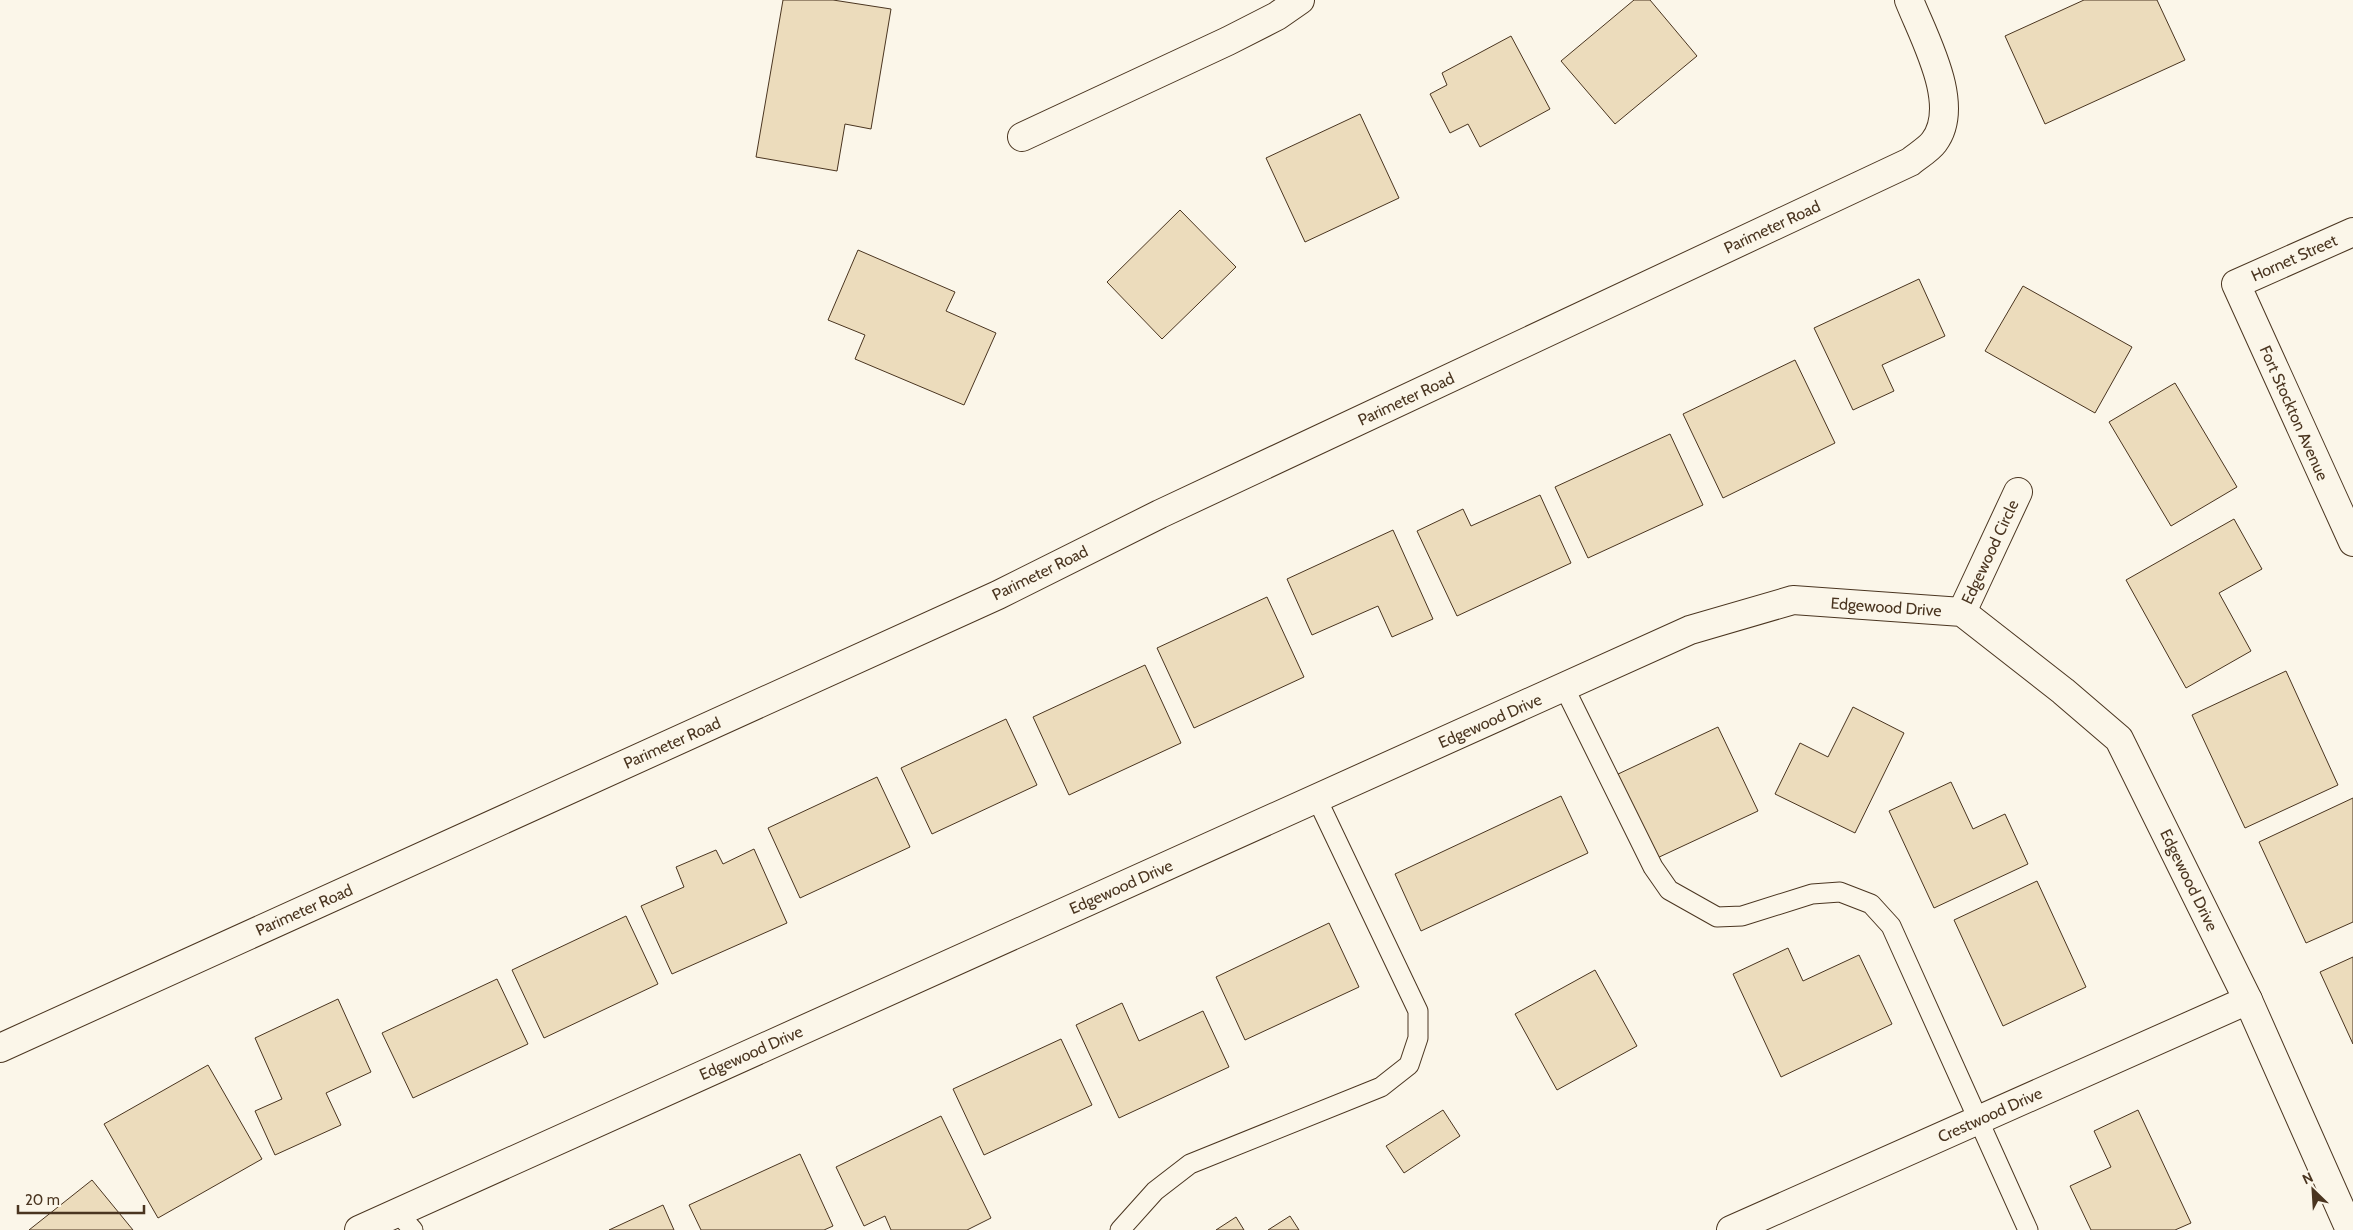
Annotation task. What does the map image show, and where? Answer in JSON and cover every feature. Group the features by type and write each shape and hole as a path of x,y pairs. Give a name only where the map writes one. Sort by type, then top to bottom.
{"street":[{"path":"1022,137 1228,42 1277,16 1300,0"},
{"name":"Parimeter Road","path":"0,1048 998,595 1160,514 1910,162 1934,142 1944,120 1944,93 1936,66 1909,0"},
{"name":"Hornet Street","path":"2236,284 2353,232"},
{"name":"Fort Stockton Avenue","path":"2236,284 2353,542"},
{"name":"Edgewood Circle","path":"1962,612 2018,492"},
{"name":"Edgewood Drive","path":"358,1230 405,1221 1317,799 1690,630 1792,600 1962,612 2119,739 2248,1000 2350,1230"},
{"name":"Crestwood Drive","path":"1731,1230 2248,1000"}],"lane":[{"path":"1564,687 1653,867 1669,890 1717,917 1742,916 1812,894 1840,892 1871,904 1891,926 2028,1230"},
{"path":"1120,1230 1155,1191 1190,1164 1381,1087 1409,1065 1418,1038 1418,1012 1317,799"}],"building":[{"path":"783,0 833,0 891,9 871,129 845,124 837,171 756,157"},
{"path":"1634,0 1650,0 1697,56 1615,124 1561,61"},
{"path":"2084,0 2157,0 2185,60 2045,124 2005,36"},
{"path":"1511,36 1550,109 1480,147 1468,124 1450,133 1430,94 1447,85 1442,73"},
{"path":"1360,114 1399,198 1305,242 1266,158"},
{"path":"1180,210 1236,267 1162,339 1107,282"},
{"path":"858,250 955,292 946,311 996,333 964,405 855,359 865,335 828,320"},
{"path":"1919,279 1945,336 1882,365 1894,391 1853,410 1814,328"},
{"path":"2023,286 2132,347 2095,413 1985,351"},
{"path":"1795,360 1835,443 1723,498 1683,414"},
{"path":"2175,383 2237,487 2171,526 2109,422"},
{"path":"1670,434 1703,505 1588,558 1555,487"},
{"path":"1540,495 1571,563 1457,616 1417,531 1463,509 1471,526"},
{"path":"2234,519 2262,569 2219,593 2251,651 2186,688 2126,580"},
{"path":"1393,530 1433,619 1392,637 1378,606 1312,635 1287,579"},
{"path":"1267,597 1304,677 1194,728 1157,648"},
{"path":"1145,665 1181,743 1069,795 1033,717"},
{"path":"2286,671 2338,785 2245,828 2192,715"},
{"path":"1853,707 1904,733 1855,833 1775,794 1800,743 1828,757"},
{"path":"1006,719 1037,785 932,834 901,768"},
{"path":"1718,727 1758,811 1655,859 1616,775"},
{"path":"877,777 910,847 800,898 768,828"},
{"path":"1951,782 1973,829 2005,814 2028,864 1934,908 1889,811"},
{"path":"1561,796 1588,853 1421,931 1395,874"},
{"path":"2353,798 2353,922 2306,943 2259,842"},
{"path":"754,849 787,923 672,974 641,906 684,887 676,867 716,850 723,864"},
{"path":"2037,881 2086,987 2003,1026 1954,920"},
{"path":"626,916 658,984 544,1038 512,970"},
{"path":"1329,923 1359,987 1245,1040 1216,977"},
{"path":"1788,948 1803,981 1859,955 1892,1024 1781,1077 1733,974"},
{"path":"2353,957 2353,1044 2320,972"},
{"path":"1595,970 1637,1046 1557,1090 1515,1014"},
{"path":"497,979 528,1044 413,1098 382,1033"},
{"path":"338,999 371,1072 326,1093 341,1125 275,1155 255,1111 282,1099 255,1038"},
{"path":"1122,1003 1139,1041 1203,1011 1229,1067 1119,1118 1076,1025"},
{"path":"1061,1039 1092,1105 984,1155 953,1089"},
{"path":"208,1065 262,1159 158,1218 104,1124"},
{"path":"1443,1110 1460,1136 1404,1173 1386,1146"},
{"path":"2138,1110 2191,1223 2175,1230 2091,1230 2070,1186 2111,1167 2094,1131"},
{"path":"941,1116 991,1218 967,1230 891,1230 885,1216 864,1226 836,1167"},
{"path":"800,1154 833,1226 824,1230 701,1230 689,1205"},
{"path":"92,1180 133,1230 29,1230"},
{"path":"663,1205 674,1230 609,1230"},
{"path":"1290,1216 1299,1230 1268,1230"},
{"path":"1236,1217 1244,1230 1216,1230"}]}
